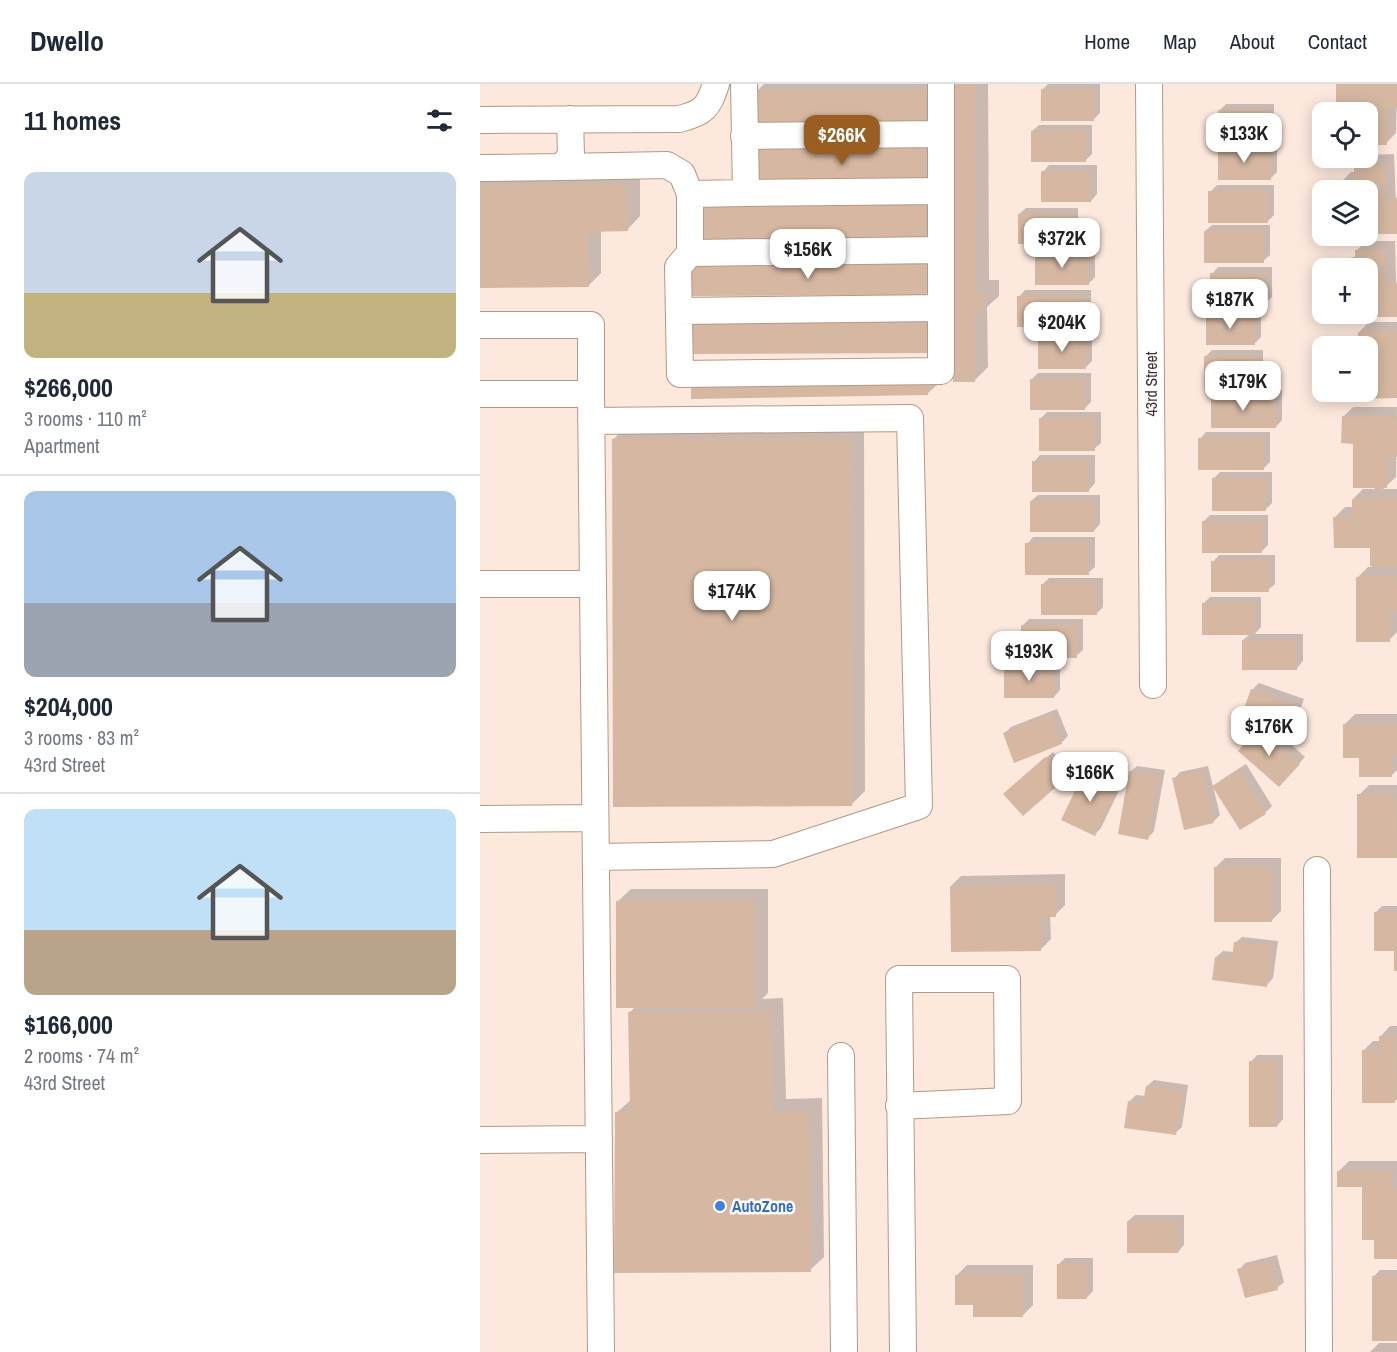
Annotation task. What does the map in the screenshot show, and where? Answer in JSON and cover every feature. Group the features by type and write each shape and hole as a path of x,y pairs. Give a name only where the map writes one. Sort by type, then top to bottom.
{"street":[{"path":"480,120 679,119 697,115 710,103 716,84"},
{"path":"744,84 746,193"},
{"path":"480,168 667,165 682,174 690,194 690,253 678,267 680,374 941,371 941,84"},
{"name":"43rd Street","path":"1149,84 1153,685"},
{"path":"562,167 571,155 570,119"},
{"path":"744,136 941,134"},
{"path":"690,194 941,191"},
{"path":"690,253 941,250"},
{"path":"679,311 941,308"},
{"path":"480,325 591,325 601,1352"},
{"path":"480,394 591,394"},
{"path":"591,421 910,418 919,806 773,854 596,857"},
{"path":"480,584 593,584"},
{"path":"480,819 595,818"},
{"path":"1317,870 1319,1352"},
{"path":"899,1106 1008,1101 1007,979 899,979 899,1106 903,1352"},
{"path":"841,1056 844,1352"},
{"path":"480,1140 599,1139"}],"building":[{"path":"952,84 975,84 976,293 986,292 986,310 975,310 975,382 953,382"},
{"path":"1336,84 1397,84 1397,108 1387,108 1387,145 1378,145 1378,102 1336,102"},
{"path":"1041,89 1094,89 1094,121 1041,121"},
{"path":"756,90 925,90 925,124 756,124"},
{"path":"1218,110 1268,110 1268,140 1218,140"},
{"path":"1031,131 1086,131 1086,162 1031,162"},
{"path":"757,149 926,149 926,182 757,182"},
{"path":"1218,149 1271,149 1271,180 1218,180"},
{"path":"1378,164 1385,164 1386,199 1397,198 1397,234 1378,234 1378,180 1354,180 1354,168 1378,168"},
{"path":"1041,171 1091,171 1091,202 1041,202"},
{"path":"627,184 628,231 588,232 589,287 480,288 480,185"},
{"path":"1208,191 1268,191 1268,223 1208,223"},
{"path":"701,205 925,206 925,241 701,240"},
{"path":"1018,214 1072,214 1072,244 1018,244"},
{"path":"1204,231 1264,231 1264,263 1204,263"},
{"path":"1355,250 1385,250 1385,283 1397,283 1397,317 1378,317 1378,258 1355,258"},
{"path":"1035,254 1089,254 1089,285 1035,285"},
{"path":"926,264 926,295 690,296 690,265"},
{"path":"1210,273 1266,273 1266,305 1210,305"},
{"path":"1017,296 1085,296 1085,327 1017,327"},
{"path":"1206,314 1255,314 1255,345 1206,345"},
{"path":"927,323 927,353 690,354 690,325"},
{"path":"1397,331 1397,398 1378,398 1378,336 1358,336 1358,332"},
{"path":"1038,337 1086,337 1086,369 1038,369"},
{"path":"1204,356 1258,356 1258,389 1204,389"},
{"path":"928,378 928,395 691,399 691,382"},
{"path":"1030,379 1085,379 1085,410 1030,410"},
{"path":"1211,396 1276,396 1276,428 1211,428"},
{"path":"1342,416 1397,417 1397,457 1387,457 1387,488 1353,488 1353,444 1341,443"},
{"path":"1039,418 1095,418 1095,451 1039,451"},
{"path":"851,438 852,806 613,807 612,439"},
{"path":"1198,438 1264,438 1264,470 1198,470"},
{"path":"1032,461 1089,461 1089,492 1032,492"},
{"path":"1212,478 1266,478 1266,511 1212,511"},
{"path":"1397,498 1397,566 1370,566 1370,548 1334,548 1333,517 1352,517 1352,499"},
{"path":"1030,501 1094,501 1094,532 1030,532"},
{"path":"1202,521 1262,521 1262,553 1202,553"},
{"path":"1025,543 1089,543 1089,575 1025,575"},
{"path":"1211,561 1269,561 1269,592 1211,592"},
{"path":"1356,577 1397,577 1397,611 1390,611 1390,642 1356,642"},
{"path":"1041,584 1097,584 1097,615 1041,615"},
{"path":"1202,603 1255,603 1255,635 1202,635"},
{"path":"1021,625 1077,625 1077,658 1021,658"},
{"path":"1242,640 1297,640 1297,670 1242,670"},
{"path":"1004,667 1054,667 1054,698 1004,698"},
{"path":"1251,689 1298,706 1288,735 1240,719"},
{"path":"1050,714 1062,744 1014,763 1003,733"},
{"path":"1343,724 1397,724 1397,755 1392,755 1392,777 1359,777 1359,758 1343,758"},
{"path":"1259,727 1300,764 1279,787 1238,751"},
{"path":"1045,757 1065,779 1023,816 1003,794"},
{"path":"1085,770 1119,787 1095,836 1061,820"},
{"path":"1239,770 1266,814 1240,830 1212,786"},
{"path":"1129,771 1159,776 1148,840 1118,834"},
{"path":"1202,771 1214,823 1184,830 1172,778"},
{"path":"1357,794 1395,794 1397,858 1357,858"},
{"path":"1214,867 1272,867 1272,922 1214,922"},
{"path":"1055,884 1056,917 1041,917 1041,951 951,952 950,886"},
{"path":"616,901 755,901 755,1008 616,1008"},
{"path":"1374,912 1397,912 1397,971 1394,971 1394,951 1374,951"},
{"path":"1234,942 1272,947 1267,987 1212,980 1215,957 1232,959"},
{"path":"771,1011 773,1112 809,1111 811,1272 614,1273 615,1112 630,1111 628,1012"},
{"path":"1379,1036 1397,1036 1395,1103 1362,1103 1362,1050 1379,1050"},
{"path":"1249,1061 1277,1061 1277,1127 1249,1127"},
{"path":"1146,1086 1182,1091 1176,1135 1124,1128 1128,1101 1143,1103"},
{"path":"1337,1171 1393,1171 1393,1189 1397,1189 1397,1259 1374,1259 1374,1240 1362,1240 1362,1187 1337,1187"},
{"path":"1127,1221 1178,1221 1178,1253 1127,1253"},
{"path":"1271,1261 1278,1290 1245,1298 1237,1269"},
{"path":"1057,1264 1087,1264 1087,1299 1057,1299"},
{"path":"955,1275 1023,1275 1023,1317 973,1317 973,1305 955,1305"},
{"path":"1372,1276 1397,1276 1397,1341 1372,1341"}],"place":[{"name":"AutoZone","path":"720,1206"}]}
